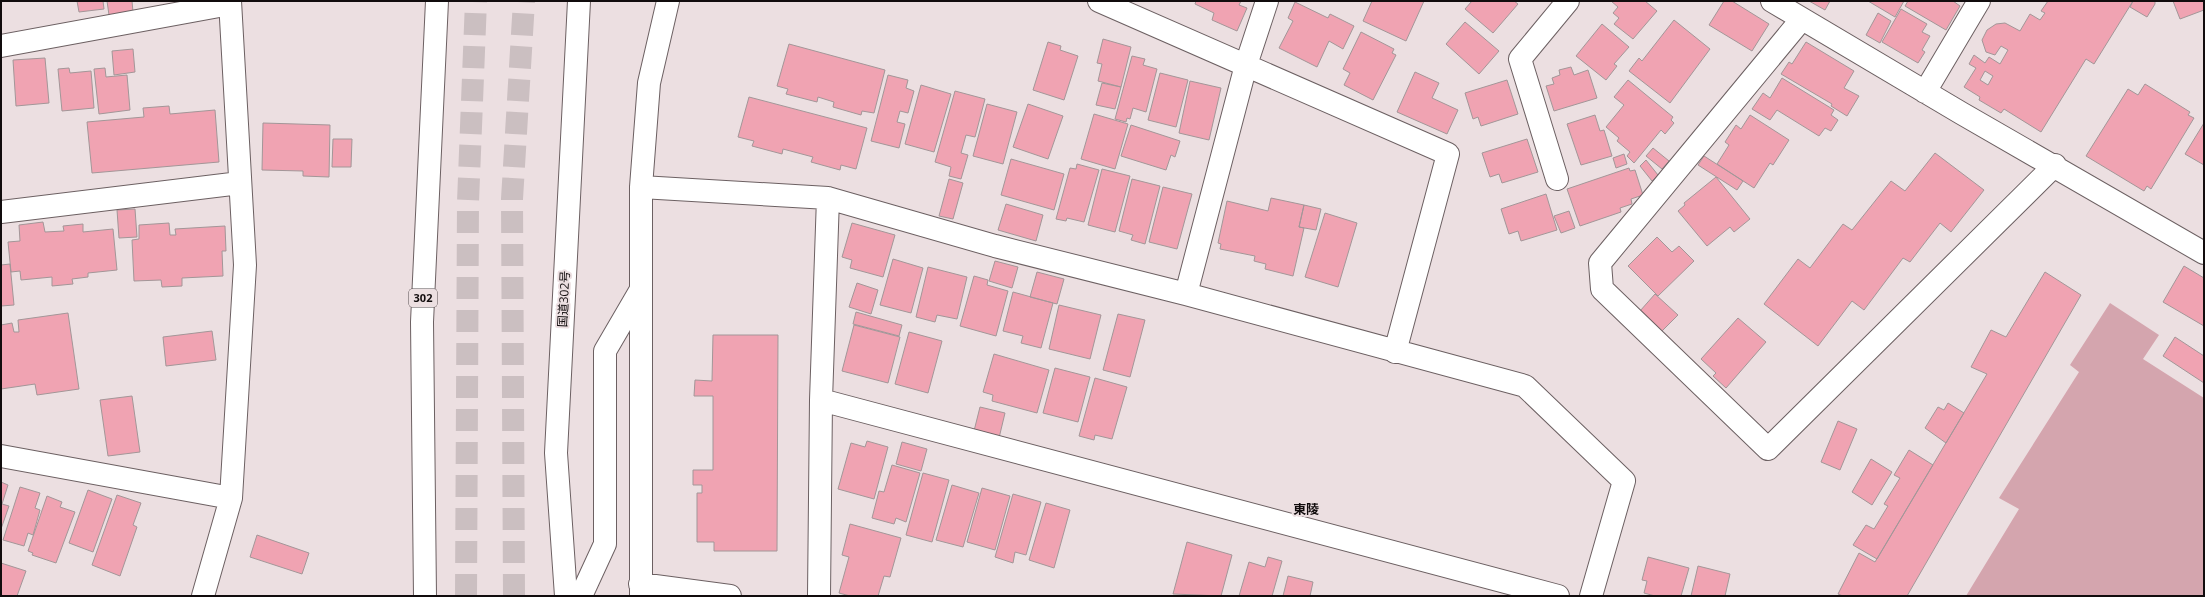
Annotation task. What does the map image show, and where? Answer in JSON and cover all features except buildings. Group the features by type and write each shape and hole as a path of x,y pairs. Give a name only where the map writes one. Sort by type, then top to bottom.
{"main road":[{"name":"302","path":"425,596 422,322 437,1"},
{"name":"国道302号","path":"565,586 556,453 579,1"},
{"path":"668,1 649,83 640,187 640,590 730,596"},
{"path":"1099,1 1448,154 1395,352"},
{"path":"1186,294 1246,65 1267,1"},
{"path":"1558,179 1520,59 1568,1"},
{"path":"1772,1 1801,20 2055,165 2204,253"},
{"path":"1925,92 1979,1"},
{"path":"1,46 230,2 244,265 231,498 203,596"},
{"path":"1801,20 1600,263 1602,289 1768,449 2055,165"},
{"path":"1,212 240,183"},
{"path":"640,187 828,198 995,246 1186,294 1395,352 1525,386 1624,481 1591,596"},
{"path":"819,596 821,400 828,198"},
{"path":"581,596 605,544 605,351 641,290"},
{"path":"821,400 1558,596"},
{"path":"1,456 231,498"}],"shaded area":[{"path":"2110,303 2159,335 2143,359 2204,398 2204,596 1966,596 2019,509 1999,498 2079,372 2070,365"}],"tunnel":[{"path":"466,596 468,202 476,1"},
{"path":"514,596 512,199 524,1"}],"district":[{"name":"東陵","path":"1306,509"}]}
